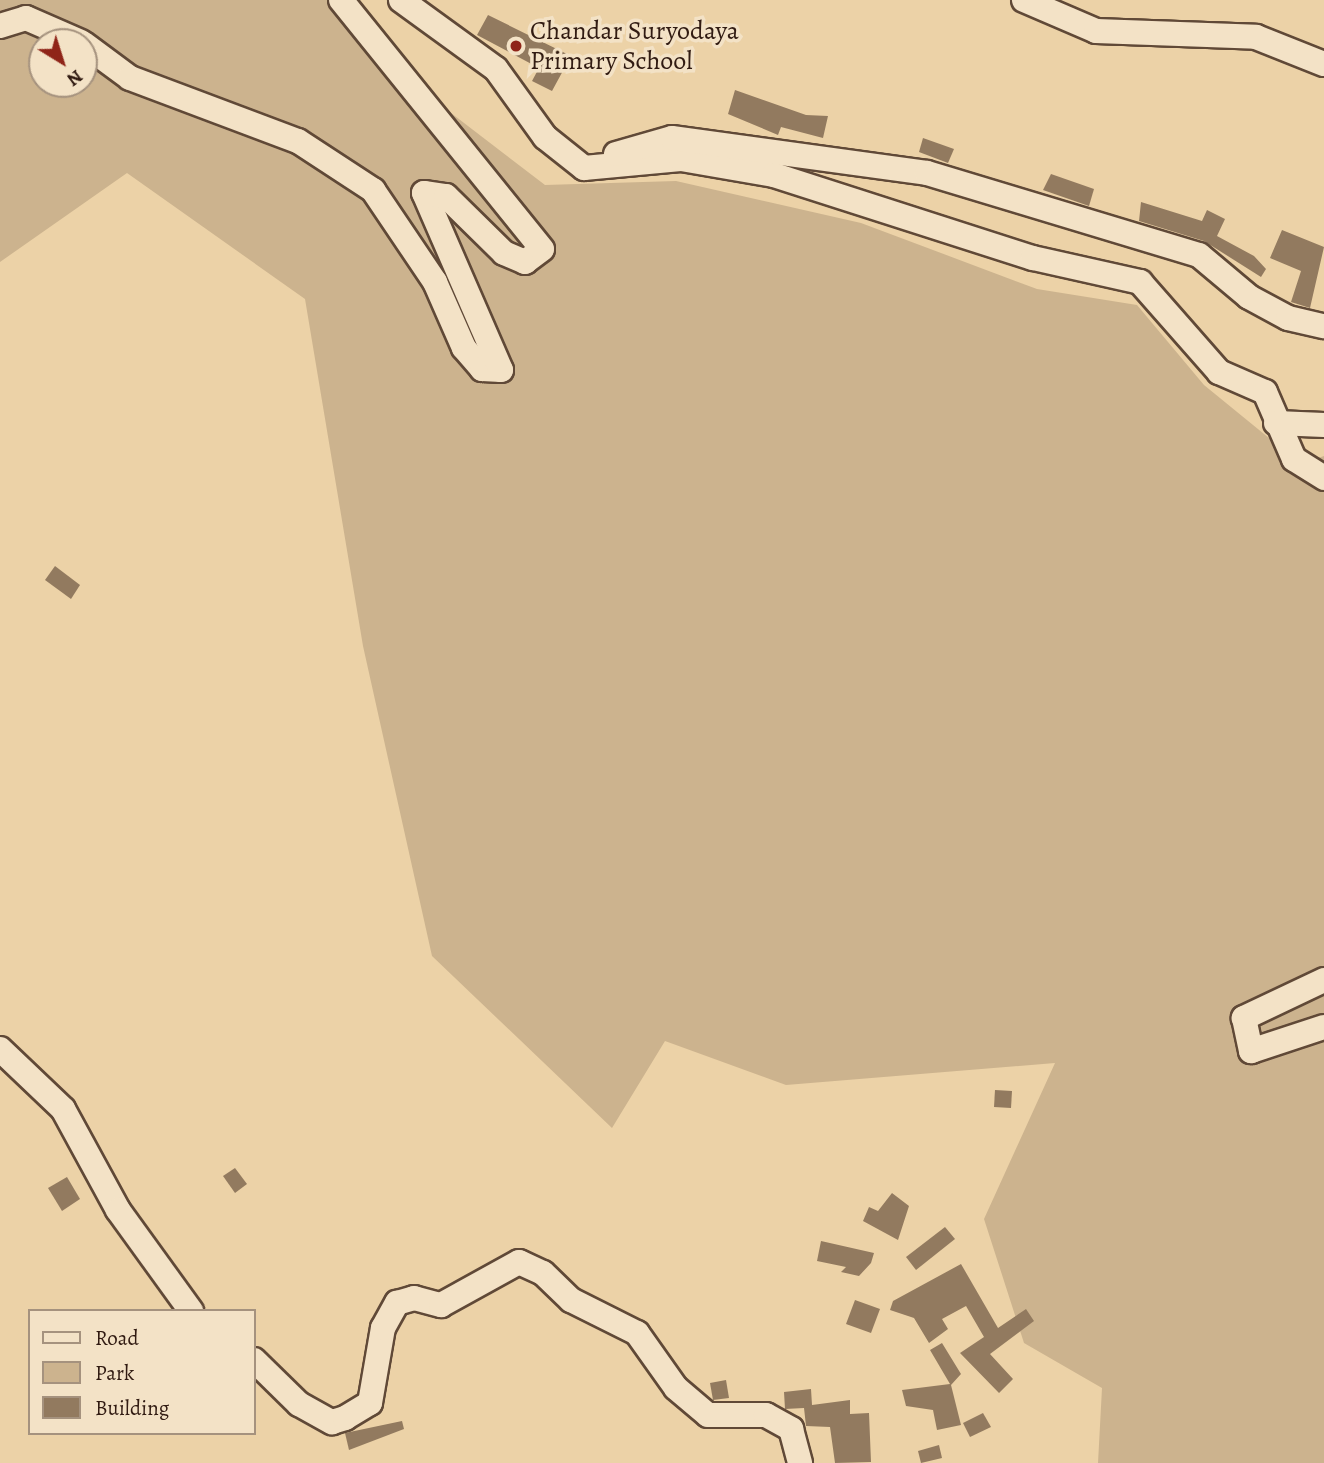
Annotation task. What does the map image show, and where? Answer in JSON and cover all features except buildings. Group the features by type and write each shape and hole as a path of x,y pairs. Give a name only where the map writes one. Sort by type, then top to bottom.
{"street":[{"path":"98,55 130,78 298,142 373,190 435,282 464,348 482,369 501,370 424,193 446,196 504,253 525,262 542,249 341,0"},
{"path":"401,0 496,69 545,137 584,168 681,159 774,175 1033,258 1140,282 1219,372 1265,392 1276,423 1294,458 1324,478"},
{"path":"1024,0 1096,31 1256,37 1324,64"},
{"path":"0,26 26,18 48,28"},
{"path":"545,137 608,156 672,138 927,173 1199,255 1249,297 1288,318 1324,326"},
{"path":"1276,423 1324,425"},
{"path":"1324,981 1244,1018 1251,1051 1324,1027"},
{"path":"0,1049 63,1109 118,1210 190,1309"},
{"path":"256,1362 299,1404 332,1422 345,1418 370,1404 383,1328 397,1303 414,1298 441,1305 519,1262 543,1273 571,1300 637,1333 676,1388 708,1415 766,1416 792,1429 800,1463"}],"green space":[{"path":"0,0 347,0 451,113 545,185 676,181 861,223 1037,289 1137,305 1204,385 1301,464 1324,456 1324,1463 1098,1463 1102,1388 1024,1343 984,1219 1055,1063 786,1085 665,1041 612,1128 432,956 363,646 305,299 127,173 0,262"}],"place":[{"name":"Chandar Suryodaya Primary School","path":"516,46"}]}
